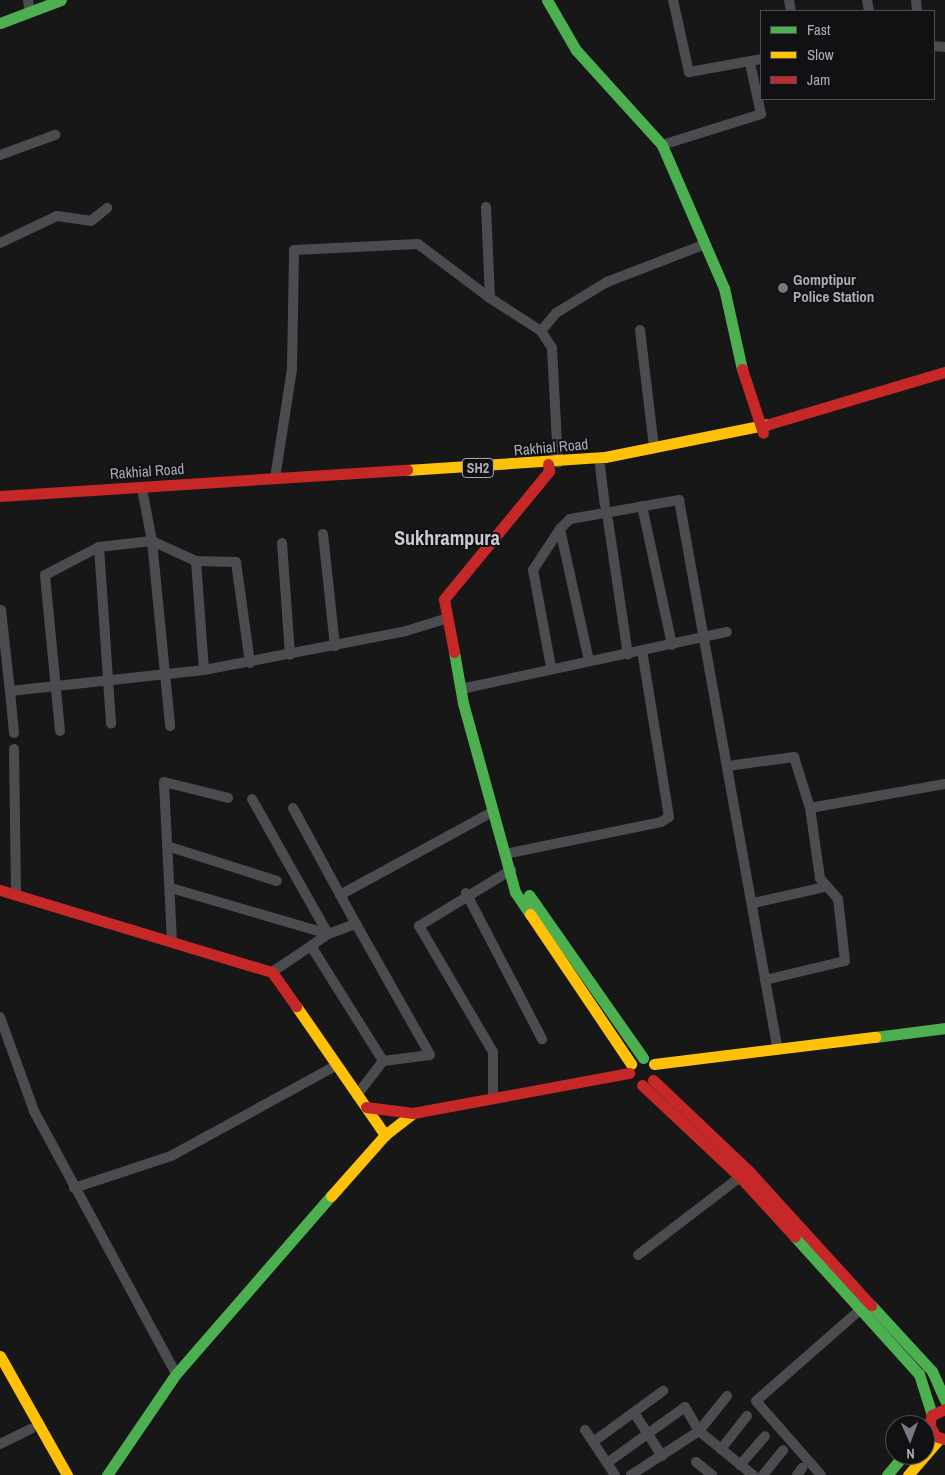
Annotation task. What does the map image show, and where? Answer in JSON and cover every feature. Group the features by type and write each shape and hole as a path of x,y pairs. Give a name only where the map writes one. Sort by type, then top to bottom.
{"street":[{"path":"0,23 29,6 61,0"},
{"path":"547,0 576,50 662,145 703,245 724,288 745,382 762,429"},
{"path":"673,0 689,72 750,63 760,59"},
{"path":"662,145 761,114 750,63"},
{"path":"0,155 55,135"},
{"path":"486,207 483,228 490,298"},
{"path":"0,243 58,216 91,221 107,208"},
{"path":"275,478 292,369 294,250 418,244 490,298 541,331 552,348 552,466 444,599 461,689 492,812 516,882 643,1058 654,1064 777,1046 945,1028"},
{"path":"541,331 556,312 607,282 703,245"},
{"path":"640,330 654,448"},
{"name":"Rakhial Road","path":"0,504 552,466 762,429 945,372"},
{"name":"Rakhial Road","path":"0,496 275,478 552,466 600,466 762,429 945,379"},
{"path":"600,466 605,505"},
{"path":"143,494 152,541 170,726"},
{"path":"551,668 533,570 560,529 570,519 679,500 754,903 777,1046"},
{"path":"642,506 672,644"},
{"path":"608,520 628,655"},
{"path":"560,529 589,661"},
{"path":"323,534 335,646"},
{"path":"60,731 45,575 99,547 152,541 196,561 237,564 250,662"},
{"path":"282,543 290,655"},
{"path":"99,547 111,724"},
{"path":"196,561 204,670"},
{"path":"1,610 14,732"},
{"path":"10,691 108,678 204,670 335,646 448,618"},
{"path":"461,689 551,668 628,655 727,632"},
{"path":"505,854 661,822 669,817 642,651"},
{"path":"14,749 16,894"},
{"path":"728,766 794,757 810,808 824,887 838,900 845,961 765,980"},
{"path":"172,941 170,847 164,782 228,798"},
{"path":"810,808 945,784"},
{"path":"252,799 328,934"},
{"path":"293,808 430,1055 382,1061 358,1095"},
{"path":"340,895 492,812"},
{"path":"170,847 277,881"},
{"path":"493,1098 493,1052 419,926 466,893 511,870"},
{"path":"516,882 515,892 642,1085 744,1173 861,1309 920,1374 928,1415"},
{"path":"754,903 824,887"},
{"path":"171,888 328,934"},
{"path":"0,890 272,972 385,1134"},
{"path":"466,893 542,1039"},
{"path":"272,972 328,934 356,924"},
{"path":"310,946 382,1061"},
{"path":"0,1020 34,1111 176,1374"},
{"path":"366,1107 412,1114 630,1068 643,1058"},
{"path":"654,1064 653,1080 932,1371 945,1400"},
{"path":"74,1188 171,1156 337,1065"},
{"path":"642,1085 653,1080"},
{"path":"107,1475 176,1374 385,1134 412,1114"},
{"path":"638,1255 744,1173"},
{"path":"821,1475 756,1401 861,1309"},
{"path":"0,1356 67,1475"},
{"path":"0,1372 57,1475"},
{"path":"593,1442 635,1414 663,1391"},
{"path":"631,1475 699,1431 727,1396"},
{"path":"607,1463 685,1408 699,1431 753,1475"},
{"path":"635,1414 662,1456"},
{"path":"721,1449 747,1416"},
{"path":"0,1444 32,1429"},
{"path":"585,1430 615,1475"},
{"path":"740,1465 765,1436"},
{"path":"908,1475 942,1439"},
{"path":"763,1475 784,1450"},
{"path":"696,1462 712,1475"},
{"path":"888,1475 896,1465"}],"traffic: fast":[{"path":"0,23 61,0"},
{"path":"547,0 576,50 662,145 724,288 742,369"},
{"path":"454,652 463,703 515,892 530,914"},
{"path":"529,895 643,1058"},
{"path":"875,1037 945,1028"},
{"path":"107,1475 176,1374 331,1196"},
{"path":"795,1237 919,1374 932,1415"},
{"path":"871,1305 932,1371 945,1400"},
{"path":"887,1475 896,1465"}],"traffic: slow":[{"path":"407,470 605,457 769,424"},
{"path":"530,914 631,1064"},
{"path":"296,1006 385,1135"},
{"path":"654,1064 875,1037"},
{"path":"331,1196 385,1135 413,1113"},
{"path":"0,1356 67,1475"},
{"path":"908,1475 940,1438"}],"traffic: jam":[{"path":"742,369 763,433"},
{"path":"769,424 945,372"},
{"path":"454,652 444,599 549,471 548,464"},
{"path":"0,496 407,470"},
{"path":"0,890 272,972 296,1006"},
{"path":"366,1107 413,1113 629,1073"},
{"path":"653,1080 748,1170 871,1305"},
{"path":"642,1085 740,1177 795,1237"},
{"path":"945,1409 932,1415 929,1424 935,1436 945,1439"}],"place":[{"name":"Gomptipur Police Station","path":"783,288"}],"district":[{"name":"Sukhrampura","path":"447,537"}]}
